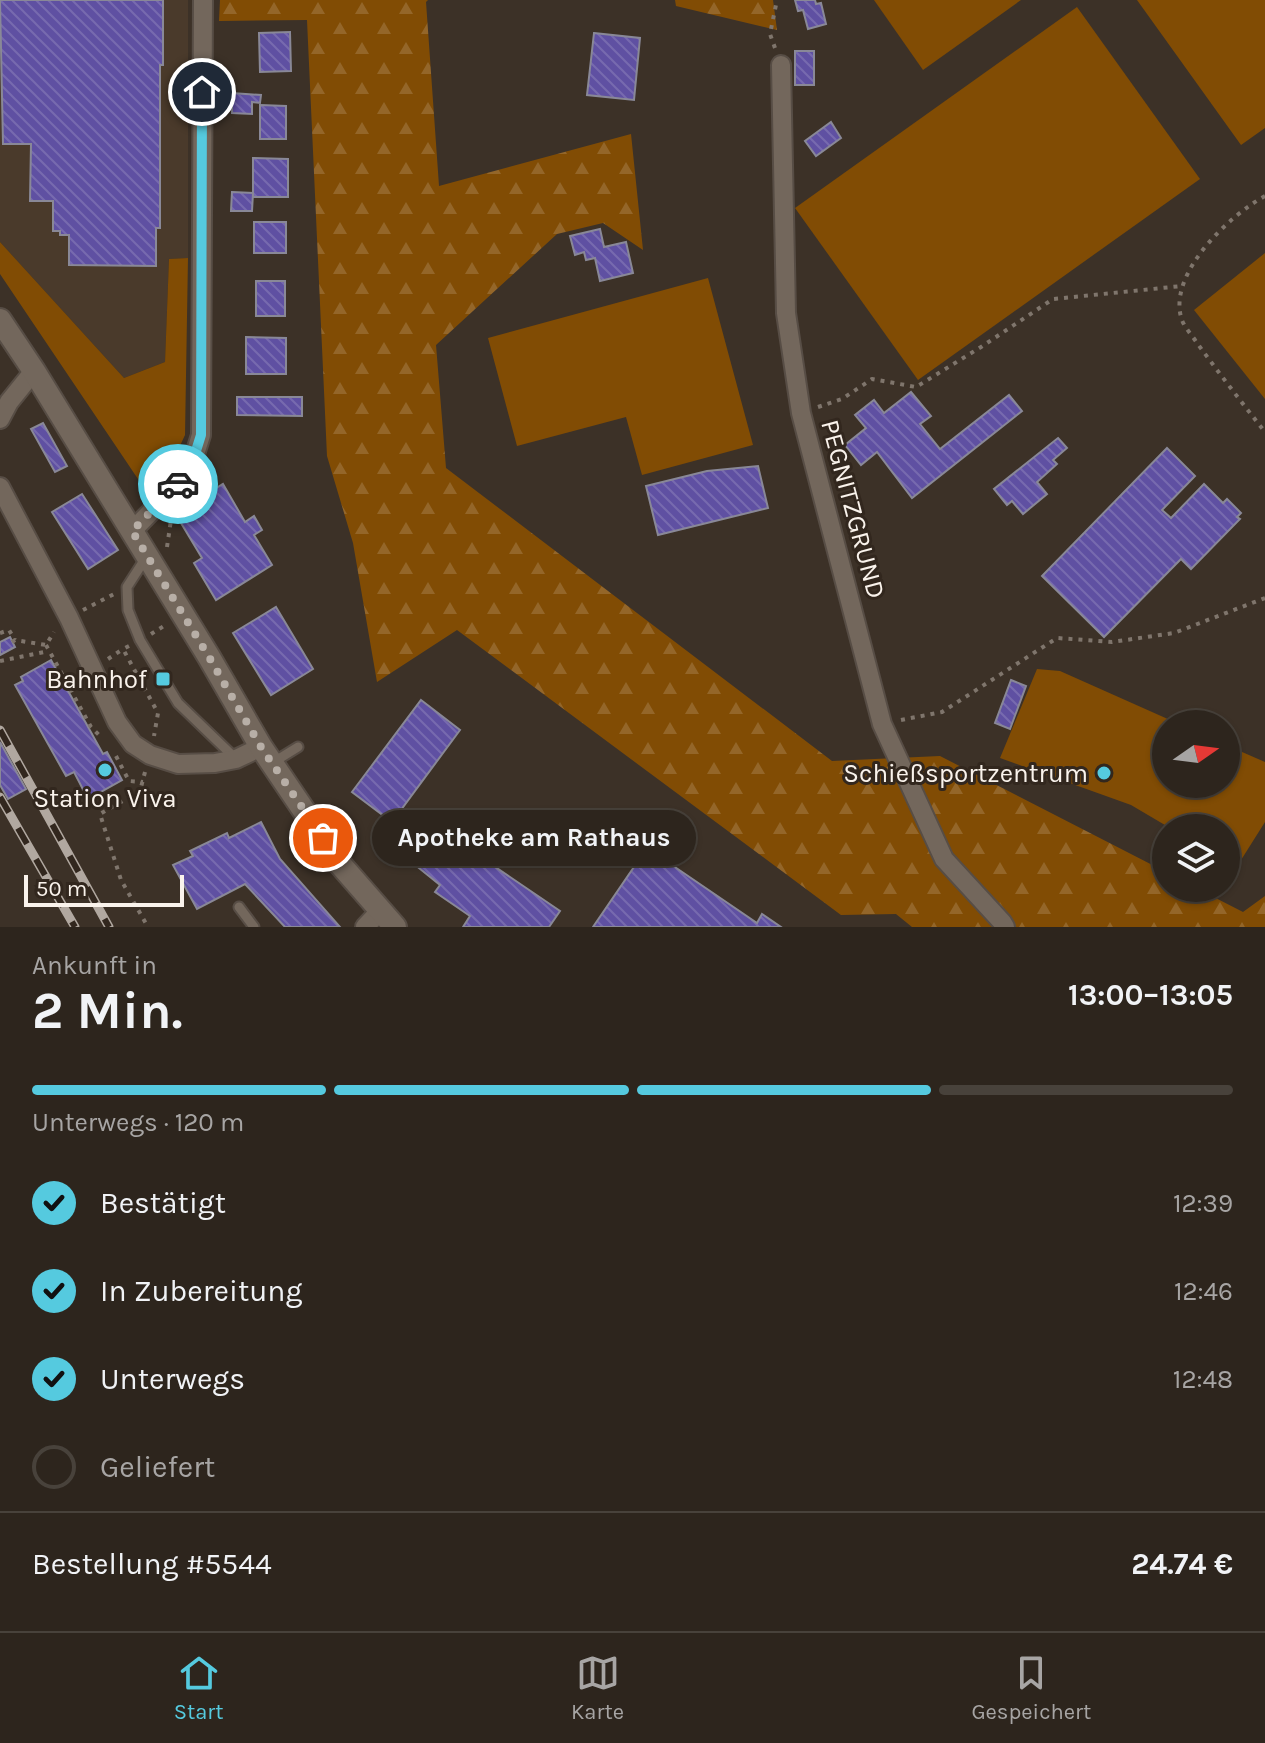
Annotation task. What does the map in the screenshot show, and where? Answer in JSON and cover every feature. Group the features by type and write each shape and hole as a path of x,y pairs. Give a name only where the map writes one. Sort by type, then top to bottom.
{"main road":[{"path":"0,320 132,531 266,755 380,922"}],"street":[{"path":"132,531 189,473 201,435 203,0"},
{"name":"PEGNITZGRUND","path":"781,65 786,313 801,413 882,724 944,859 1005,927"},
{"path":"0,419 9,402 34,371"},
{"path":"0,487 69,618 117,722 133,744 150,755 178,764 215,763 266,755"}],"lane":[{"path":"147,556 127,587 128,610 140,640 178,703 236,759"},
{"path":"266,755 298,747"},
{"path":"239,907 254,927"}],"path":[{"path":"777,0 770,34 781,65"},
{"path":"1265,196 1246,206 1201,250 1182,286 1179,303 1181,320 1265,432"},
{"path":"801,413 842,399 872,379 916,387 1053,299 1182,286"},
{"path":"882,724 942,712 1057,638 1112,642 1174,633 1265,598"},
{"path":"0,633 9,630 15,640 12,642"},
{"path":"46,645 91,727 110,745 129,781 143,782"},
{"path":"0,661 49,651"},
{"path":"140,791 100,814 121,880 148,927"}],"shaded area":[{"path":"0,0 188,0 188,258 169,259 165,362 124,378 0,242"}],"green space":[{"path":"220,0 428,0 439,186 631,134 643,250 603,223 557,234 436,345 446,468 832,761 940,756 1152,865 1152,902 1223,902 1243,912 1265,896 1265,927 912,927 896,914 841,915 457,630 377,682 353,543 327,456 307,20 219,21"},
{"path":"675,0 773,0 777,30 676,6"},
{"path":"874,0 1021,0 923,70"},
{"path":"1137,0 1265,0 1265,128 1241,145"},
{"path":"1077,7 1200,179 918,380 795,208"},
{"path":"0,242 124,378 165,362 169,259 188,258 185,435 171,465 140,482 0,274"},
{"path":"1265,253 1265,399 1194,310"},
{"path":"708,278 753,445 642,475 626,417 517,446 488,338"},
{"name":"Schießsportzentrum","path":"1037,669 1060,671 1152,712 1152,798 1240,798 1240,751 1265,762 1265,822 1240,862 1240,814 1152,814 1152,817 1131,805 1000,758"}],"building":[{"path":"0,0 163,0 160,228 156,228 156,266 69,265 69,235 53,231 53,201 30,201 31,144 3,144"},
{"path":"795,0 821,3 826,24 808,29 803,10 798,11"},
{"path":"290,32 291,71 260,72 259,33"},
{"path":"594,33 640,38 634,100 587,95"},
{"path":"795,51 814,51 814,85 795,85"},
{"path":"232,93 261,95 260,103 252,102 252,114 232,113"},
{"path":"260,105 286,106 286,139 260,139"},
{"path":"831,122 841,138 816,156 805,141"},
{"path":"253,158 288,159 288,197 253,197"},
{"path":"232,192 253,193 252,211 231,211"},
{"path":"254,222 286,222 286,253 254,253"},
{"path":"600,229 604,247 626,242 633,273 600,281 595,258 586,260 584,252 575,255 570,236"},
{"path":"256,281 285,281 285,316 256,316"},
{"path":"246,337 286,338 286,374 246,374"},
{"path":"911,392 931,416 920,424 940,449 1009,395 1022,411 912,498 877,452 861,465 845,445 866,428 855,415 874,400 884,413"},
{"path":"237,397 302,397 302,416 237,415"},
{"path":"43,423 67,466 55,472 31,429"},
{"path":"1058,438 1067,448 1053,460 1057,464 1037,482 1047,494 1023,514 1012,501 1007,505 994,489"},
{"path":"1167,448 1195,476 1162,510 1171,518 1204,484 1223,503 1227,499 1241,513 1237,517 1240,519 1191,569 1181,559 1104,637 1042,576"},
{"path":"758,466 768,508 658,535 646,486 707,471"},
{"path":"223,484 245,522 254,516 262,530 254,535 272,565 216,600 194,563 202,558 175,513"},
{"path":"82,494 118,550 88,569 52,512"},
{"path":"276,607 313,669 271,695 233,633"},
{"path":"10,637 15,647 0,655 0,642"},
{"path":"51,660 103,754 107,752 122,780 88,799 74,772 66,776 15,685 23,681 21,677"},
{"path":"1011,680 1026,686 1010,729 995,723"},
{"path":"421,700 460,730 392,822 352,792"},
{"path":"0,742 26,789 8,799 0,785"},
{"path":"416,813 560,911 549,927 463,927 470,916 435,892 440,885 393,847"},
{"path":"261,822 280,859 340,927 285,927 245,884 197,909 173,865 193,856 190,851 227,833 229,838"},
{"path":"647,848 757,923 762,914 781,927 593,927"}],"railway":[{"path":"0,730 109,927"},
{"path":"0,797 75,927"}],"way so far":[{"path":"178,484 132,531 261,747 323,838"}],"place":[{"name":"Bahnhof","path":"163,679"},
{"name":"Station Viva","path":"105,770"},
{"name":"Schießsportzentrum","path":"1104,773"},
{"name":"Apotheke am Rathaus","path":"323,838"}],"route":[{"path":"178,484 189,473 201,435 202,92"}]}
